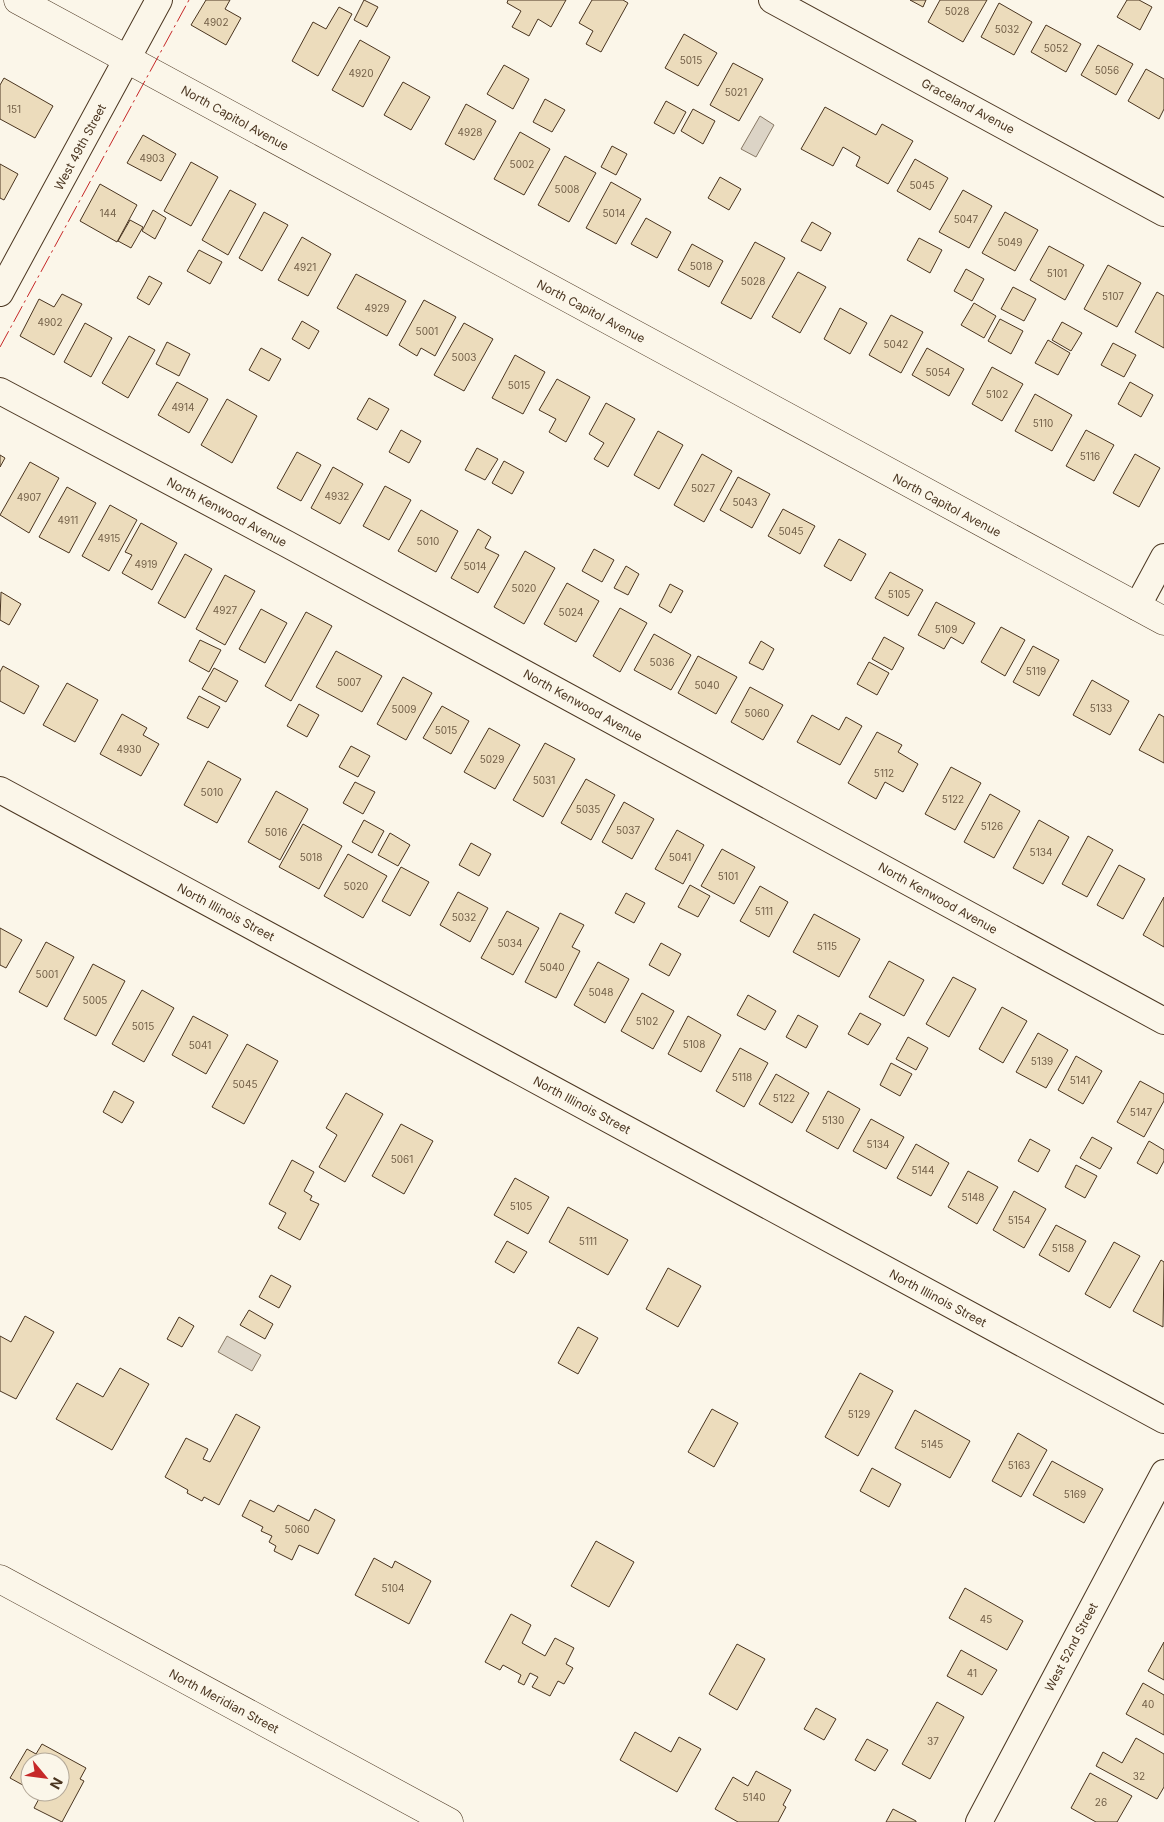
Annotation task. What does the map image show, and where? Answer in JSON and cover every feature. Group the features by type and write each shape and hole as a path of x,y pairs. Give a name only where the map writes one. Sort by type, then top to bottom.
{"main road":[{"name":"North Capitol Avenue","path":"18,0 908,484 1164,621"},
{"name":"North Meridian Street","path":"0,1579 449,1822"}],"street":[{"name":"West 49th Street","path":"0,294 159,0"},
{"name":"Graceland Avenue","path":"772,0 1164,213"},
{"name":"North Kenwood Avenue","path":"0,391 287,544 1164,1021"},
{"path":"1137,606 1164,557"},
{"name":"North Illinois Street","path":"0,790 1164,1420"},
{"name":"West 52nd Street","path":"979,1822 1164,1473"}],"shaded area":[{"path":"760,116 774,125 756,157 741,149"},
{"path":"227,1336 261,1355 252,1371 218,1352"}],"building":[{"path":"206,0 230,0 225,9 241,18 226,45 191,25"},
{"path":"364,0 378,7 367,27 354,20"},
{"path":"508,0 566,0 551,27 538,19 529,36 512,27 521,11 507,3"},
{"path":"592,0 623,0 628,3 601,52 586,44 593,31 579,23"},
{"path":"910,0 926,0 923,7"},
{"path":"940,0 987,0 963,42 928,22"},
{"path":"1127,0 1139,0 1152,7 1140,30 1117,17"},
{"path":"999,3 1032,22 1014,55 981,37"},
{"path":"339,7 352,14 318,76 292,61 313,22 326,29"},
{"path":"1046,25 1081,44 1066,72 1031,52"},
{"path":"684,34 717,53 698,86 665,68"},
{"path":"360,40 390,57 363,107 332,90"},
{"path":"1098,45 1133,64 1116,95 1081,75"},
{"path":"733,63 763,79 739,121 710,105"},
{"path":"504,65 529,79 513,109 487,94"},
{"path":"1146,69 1164,79 1164,109 1159,119 1128,101"},
{"path":"4,78 53,106 35,138 0,119 0,85"},
{"path":"403,82 430,97 411,130 384,115"},
{"path":"545,99 565,110 552,132 533,122"},
{"path":"666,101 686,112 674,134 654,123"},
{"path":"466,104 496,121 474,160 445,144"},
{"path":"825,107 876,135 882,124 913,141 888,184 856,166 860,157 843,147 833,166 801,149"},
{"path":"693,109 715,121 703,144 681,131"},
{"path":"520,132 550,149 524,195 494,179"},
{"path":"143,135 176,154 161,181 127,163"},
{"path":"612,146 627,154 616,175 601,167"},
{"path":"565,156 596,173 569,222 538,205"},
{"path":"915,159 948,178 930,210 897,191"},
{"path":"191,162 218,177 191,226 164,211"},
{"path":"0,164 18,174 4,200 0,198"},
{"path":"720,177 741,189 729,210 708,198"},
{"path":"611,182 641,199 616,244 586,228"},
{"path":"100,184 137,205 117,242 80,221"},
{"path":"230,190 256,204 228,255 202,240"},
{"path":"963,190 992,206 969,248 939,232"},
{"path":"153,210 166,218 155,239 142,231"},
{"path":"264,212 288,225 262,271 239,258"},
{"path":"1005,212 1038,230 1015,271 982,253"},
{"path":"646,218 671,232 657,258 631,244"},
{"path":"130,220 143,227 131,248 118,241"},
{"path":"812,222 831,233 821,251 801,241"},
{"path":"302,237 331,254 308,296 278,280"},
{"path":"919,238 942,250 930,273 907,260"},
{"path":"755,242 785,258 751,319 721,303"},
{"path":"692,244 723,261 709,287 678,270"},
{"path":"1049,246 1084,265 1065,300 1030,280"},
{"path":"199,250 222,262 210,284 187,271"},
{"path":"1108,265 1141,283 1117,327 1084,309"},
{"path":"966,269 984,279 972,301 954,291"},
{"path":"798,272 826,287 800,333 772,317"},
{"path":"356,274 406,301 387,336 337,308"},
{"path":"149,276 162,283 149,305 137,298"},
{"path":"1013,287 1036,299 1024,321 1001,309"},
{"path":"1157,292 1164,296 1164,348 1135,332"},
{"path":"62,294 82,304 54,355 20,336 39,299 54,307"},
{"path":"424,300 456,317 435,356 421,348 417,356 399,345"},
{"path":"974,303 996,316 984,338 961,325"},
{"path":"840,308 867,323 850,354 824,339"},
{"path":"891,315 923,332 901,373 869,355"},
{"path":"1000,319 1023,331 1011,354 988,341"},
{"path":"302,321 319,331 309,349 292,339"},
{"path":"1062,322 1082,333 1071,351 1052,340"},
{"path":"85,323 112,338 91,377 64,362"},
{"path":"464,323 493,339 464,391 434,375"},
{"path":"129,336 155,350 128,398 102,383"},
{"path":"1048,340 1070,353 1058,375 1035,363"},
{"path":"167,342 190,354 179,376 156,364"},
{"path":"1113,343 1136,355 1124,377 1101,365"},
{"path":"261,348 281,359 269,381 249,370"},
{"path":"927,348 964,369 949,396 912,375"},
{"path":"515,355 545,372 523,414 492,398"},
{"path":"992,367 1023,384 1002,421 972,404"},
{"path":"557,379 590,397 566,442 549,432 556,419 539,410"},
{"path":"177,382 208,399 189,433 158,415"},
{"path":"1130,382 1153,395 1141,417 1118,404"},
{"path":"1035,394 1072,415 1052,451 1015,431"},
{"path":"369,398 389,409 377,430 357,419"},
{"path":"227,399 257,416 232,463 201,445"},
{"path":"606,403 635,419 608,467 594,459 604,443 589,434"},
{"path":"401,430 421,441 409,463 389,452"},
{"path":"1086,430 1114,445 1094,481 1066,466"},
{"path":"658,431 683,445 659,489 634,475"},
{"path":"477,448 498,459 485,480 465,470"},
{"path":"297,452 321,465 301,501 277,488"},
{"path":"702,454 732,471 704,522 674,505"},
{"path":"1135,454 1160,468 1139,507 1113,493"},
{"path":"0,455 5,458 0,467"},
{"path":"504,461 524,472 512,494 492,483"},
{"path":"30,462 59,478 29,533 0,515"},
{"path":"333,467 363,484 340,524 311,508"},
{"path":"738,477 770,494 752,528 720,510"},
{"path":"385,486 411,500 389,540 363,526"},
{"path":"67,487 96,503 69,553 39,537"},
{"path":"110,505 137,520 109,571 82,556"},
{"path":"783,509 815,526 800,554 768,536"},
{"path":"421,510 458,531 436,572 398,551"},
{"path":"141,523 177,543 152,590 122,573 132,555 125,552"},
{"path":"478,529 491,537 485,548 499,555 478,593 451,578"},
{"path":"839,539 866,554 851,581 824,566"},
{"path":"594,549 614,560 602,582 582,571"},
{"path":"525,551 555,568 524,624 494,607"},
{"path":"185,554 212,569 185,618 158,603"},
{"path":"626,566 639,574 628,595 614,588"},
{"path":"890,572 923,590 908,616 875,598"},
{"path":"225,575 255,591 225,645 196,629"},
{"path":"567,583 599,601 576,642 544,624"},
{"path":"670,584 683,591 671,613 659,606"},
{"path":"1,592 21,604 9,625 0,620"},
{"path":"936,602 975,623 963,644 951,637 944,649 918,635"},
{"path":"620,608 647,623 620,672 593,656"},
{"path":"261,609 287,623 265,663 239,649"},
{"path":"306,612 332,626 291,701 265,686"},
{"path":"1001,627 1025,640 1005,676 981,662"},
{"path":"654,634 691,655 671,690 634,670"},
{"path":"884,637 904,648 892,670 872,659"},
{"path":"200,640 221,650 209,672 189,661"},
{"path":"761,641 774,649 763,670 749,663"},
{"path":"1033,646 1059,660 1039,696 1013,682"},
{"path":"336,651 382,676 362,712 316,687"},
{"path":"698,656 737,677 716,714 678,693"},
{"path":"869,662 889,673 877,695 857,684"},
{"path":"3,666 39,686 24,714 0,701 0,672"},
{"path":"214,668 238,681 226,702 202,689"},
{"path":"403,677 432,693 406,740 377,724"},
{"path":"1092,680 1129,701 1110,735 1073,715"},
{"path":"67,683 98,700 75,742 43,725"},
{"path":"750,687 783,705 763,740 731,722"},
{"path":"199,696 220,707 208,728 187,718"},
{"path":"299,704 319,715 307,737 287,726"},
{"path":"442,706 469,721 451,754 423,738"},
{"path":"122,714 147,728 143,735 159,744 141,776 100,754"},
{"path":"1159,714 1164,717 1164,763 1139,750"},
{"path":"812,715 839,730 846,717 862,726 840,765 797,742"},
{"path":"489,728 520,745 495,789 464,772"},
{"path":"877,732 902,745 898,752 918,764 903,792 885,782 876,799 848,783"},
{"path":"545,743 575,759 543,817 513,800"},
{"path":"351,746 370,756 358,777 339,767"},
{"path":"208,761 241,779 217,823 184,805"},
{"path":"951,767 981,783 955,830 925,814"},
{"path":"586,779 615,795 591,840 561,823"},
{"path":"355,782 375,792 363,814 343,803"},
{"path":"276,791 308,809 280,860 248,842"},
{"path":"990,794 1020,811 994,858 964,842"},
{"path":"624,802 654,819 632,859 602,842"},
{"path":"364,820 384,831 372,853 352,842"},
{"path":"1039,820 1069,837 1043,884 1013,868"},
{"path":"303,824 342,846 319,889 279,867"},
{"path":"677,830 704,845 683,884 655,869"},
{"path":"390,833 410,845 398,866 378,855"},
{"path":"1088,836 1113,850 1087,897 1062,884"},
{"path":"471,843 491,854 479,876 459,865"},
{"path":"722,849 755,867 734,904 701,886"},
{"path":"348,854 387,876 363,918 324,896"},
{"path":"1119,865 1145,879 1123,919 1097,905"},
{"path":"401,867 429,882 410,916 382,901"},
{"path":"690,885 710,896 698,917 678,907"},
{"path":"760,886 788,902 769,937 740,921"},
{"path":"458,892 488,908 470,942 440,925"},
{"path":"626,893 645,903 634,923 615,913"},
{"path":"1164,897 1164,947 1143,935"},
{"path":"507,911 539,928 513,975 481,958"},
{"path":"560,913 584,925 572,947 580,951 556,998 525,982"},
{"path":"814,914 860,939 839,977 793,952"},
{"path":"0,928 22,940 6,968 0,965"},
{"path":"46,942 74,957 47,1007 19,992"},
{"path":"661,943 681,954 669,976 649,965"},
{"path":"889,961 924,980 904,1016 869,997"},
{"path":"598,962 629,979 605,1023 574,1005"},
{"path":"93,964 125,981 96,1036 64,1019"},
{"path":"953,977 976,989 949,1037 926,1024"},
{"path":"142,990 174,1008 144,1062 112,1044"},
{"path":"642,993 674,1011 653,1049 621,1031"},
{"path":"748,995 776,1011 765,1030 737,1015"},
{"path":"1002,1007 1027,1021 1003,1063 979,1049"},
{"path":"860,1013 881,1024 868,1045 848,1034"},
{"path":"798,1015 818,1026 806,1048 786,1037"},
{"path":"193,1016 228,1035 206,1074 172,1055"},
{"path":"688,1016 721,1035 701,1072 668,1054"},
{"path":"1038,1033 1068,1050 1046,1088 1016,1072"},
{"path":"908,1037 928,1048 916,1070 896,1059"},
{"path":"247,1044 278,1061 244,1124 212,1107"},
{"path":"740,1048 768,1063 744,1107 716,1091"},
{"path":"1076,1056 1102,1071 1083,1104 1058,1090"},
{"path":"891,1063 912,1074 900,1096 880,1085"},
{"path":"776,1074 809,1093 792,1123 759,1104"},
{"path":"1140,1081 1164,1094 1164,1101 1144,1137 1117,1122"},
{"path":"114,1091 134,1102 122,1123 103,1112"},
{"path":"828,1091 860,1109 838,1149 806,1131"},
{"path":"346,1093 383,1114 345,1182 319,1167 337,1135 326,1128"},
{"path":"871,1119 904,1137 886,1169 853,1151"},
{"path":"401,1124 433,1141 404,1194 372,1176"},
{"path":"1092,1137 1112,1148 1100,1169 1080,1158"},
{"path":"1030,1139 1050,1150 1038,1172 1018,1161"},
{"path":"1149,1141 1164,1150 1164,1161 1157,1174 1137,1163"},
{"path":"916,1144 949,1163 931,1196 897,1178"},
{"path":"292,1160 314,1172 304,1191 312,1196 310,1200 319,1204 300,1240 278,1228 286,1213 269,1204"},
{"path":"1076,1165 1097,1176 1085,1198 1065,1187"},
{"path":"968,1171 998,1187 977,1224 948,1207"},
{"path":"515,1178 549,1197 528,1234 494,1215"},
{"path":"1014,1191 1046,1209 1024,1248 993,1230"},
{"path":"568,1207 628,1240 608,1275 549,1242"},
{"path":"1056,1225 1086,1241 1069,1272 1039,1255"},
{"path":"507,1241 527,1252 514,1273 495,1262"},
{"path":"1114,1242 1140,1256 1110,1308 1085,1294"},
{"path":"1161,1260 1164,1262 1163,1327 1133,1311"},
{"path":"668,1268 701,1286 678,1327 646,1309"},
{"path":"271,1275 291,1286 279,1308 259,1297"},
{"path":"249,1310 273,1324 265,1339 240,1325"},
{"path":"25,1316 54,1332 16,1399 0,1391 0,1336 11,1342"},
{"path":"179,1317 194,1326 182,1347 167,1339"},
{"path":"578,1327 598,1338 578,1374 558,1363"},
{"path":"120,1368 149,1384 112,1450 56,1419 77,1383 103,1397"},
{"path":"860,1373 893,1391 858,1456 825,1437"},
{"path":"712,1409 738,1423 714,1467 688,1452"},
{"path":"915,1410 970,1441 950,1478 895,1448"},
{"path":"236,1414 260,1427 219,1505 204,1497 202,1501 187,1493 188,1490 165,1477 186,1438 208,1449 203,1459 210,1462"},
{"path":"1018,1433 1047,1450 1021,1497 992,1481"},
{"path":"1052,1461 1103,1489 1084,1523 1033,1495"},
{"path":"872,1468 901,1484 889,1507 860,1491"},
{"path":"250,1500 274,1512 278,1505 309,1521 315,1509 335,1520 318,1554 299,1545 292,1560 274,1551 276,1546 269,1542 272,1536 261,1531 263,1527 242,1516"},
{"path":"596,1541 634,1562 609,1607 571,1586"},
{"path":"374,1558 392,1568 395,1561 431,1581 409,1624 355,1595"},
{"path":"965,1588 1023,1621 1007,1650 949,1618"},
{"path":"511,1614 531,1625 522,1643 545,1656 555,1638 574,1648 566,1664 573,1668 564,1684 558,1681 550,1696 532,1687 538,1677 530,1673 524,1685 518,1682 521,1675 503,1665 500,1670 485,1662"},
{"path":"1164,1642 1164,1680 1148,1671"},
{"path":"737,1644 765,1659 737,1710 709,1694"},
{"path":"961,1650 997,1670 982,1695 947,1676"},
{"path":"1143,1683 1164,1695 1164,1735 1126,1714"},
{"path":"937,1702 964,1717 930,1779 902,1764"},
{"path":"816,1708 836,1719 824,1740 804,1729"},
{"path":"635,1732 671,1752 679,1737 701,1749 677,1792 620,1760"},
{"path":"1136,1738 1164,1754 1164,1787 1157,1799 1096,1766 1103,1752 1122,1763"},
{"path":"867,1739 888,1750 875,1771 855,1760"},
{"path":"42,1744 57,1752 37,1752"},
{"path":"70,1759 86,1768 80,1779 84,1781 62,1822 34,1808 37,1802 70,1802"},
{"path":"20,1761 20,1784 10,1778"},
{"path":"756,1771 791,1790 783,1805 786,1807 778,1822 738,1822 715,1809 733,1777 748,1786"},
{"path":"1090,1773 1132,1796 1117,1822 1096,1822 1071,1808"},
{"path":"893,1809 916,1821 916,1822 886,1822"}],"power":[{"path":"0,347 189,0"}]}
